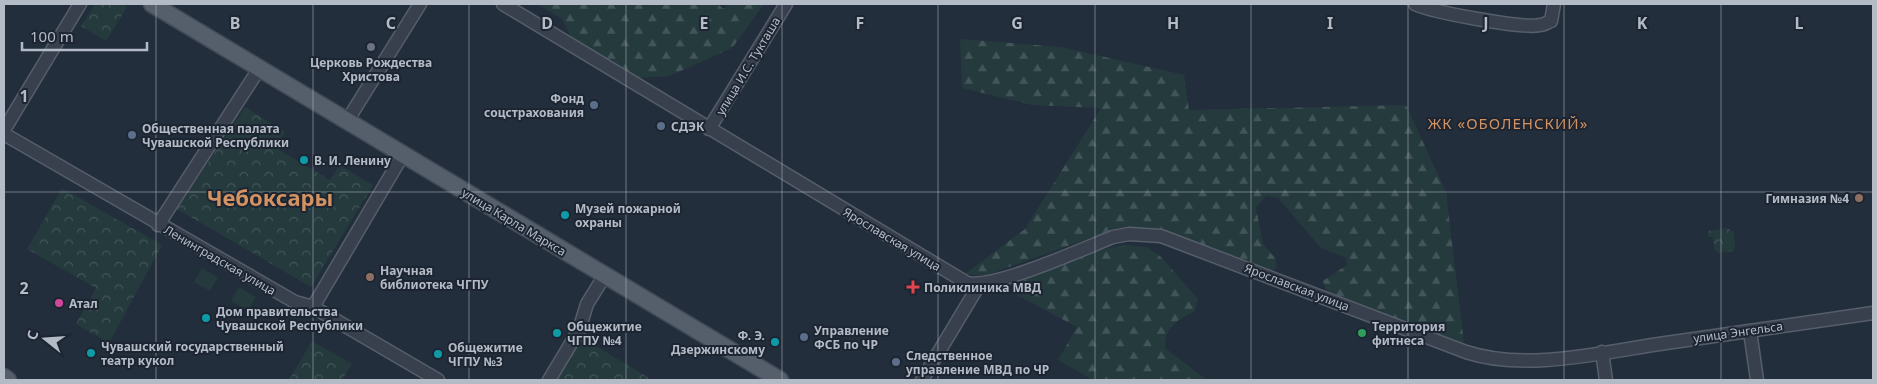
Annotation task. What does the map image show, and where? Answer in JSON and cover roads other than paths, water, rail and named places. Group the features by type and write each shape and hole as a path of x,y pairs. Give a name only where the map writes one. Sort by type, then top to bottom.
{"main road":[{"name":"улица Карла Маркса","path":"152,4 255,68 347,121 602,279 718,348 780,380"},
{"name":"улица Карла Маркса","path":"255,68 271,84 398,163 602,279"},
{"name":"улица Карла Маркса","path":"718,348 765,380"},
{"path":"4,377 8,380"}],"street":[{"path":"4,130 80,4"},
{"path":"347,121 420,4"},
{"name":"Ярославская улица","path":"503,4 957,279 979,285 1004,278 1113,237 1144,234 1184,243 1478,356 1514,361 1602,352"},
{"name":"улица И.С. Тукташа","path":"709,129 786,4"},
{"path":"1415,4 1434,11 1524,25 1540,25 1551,21 1554,4"},
{"path":"158,225 255,68"},
{"name":"Ленинградская улица","path":"4,134 158,225 295,302 313,307 438,380"},
{"path":"313,307 398,163"},
{"path":"549,380 579,330 587,304 602,279"},
{"path":"922,380 979,285"},
{"name":"улица Энгельса","path":"1602,352 1873,313"},
{"path":"1750,331 1757,380"},
{"path":"1602,352 1606,380"}],"place":[{"name":"Церковь Рождества Христова","path":"371,47"},
{"name":"Фонд соцстрахования","path":"594,105"},
{"name":"СДЭК","path":"661,126"},
{"name":"Общественная палата Чувашской Республики","path":"132,135"},
{"name":"В. И. Ленину","path":"304,160"},
{"name":"Гимназия №4","path":"1859,198"},
{"name":"Музей пожарной охраны","path":"565,215"},
{"name":"Научная библиотека ЧГПУ","path":"370,277"},
{"name":"Поликлиника МВД","path":"913,287"},
{"name":"Атал","path":"59,303"},
{"name":"Дом правительства Чувашской Республики","path":"206,318"},
{"name":"Общежитие ЧГПУ №4","path":"557,333"},
{"name":"Территория фитнеса","path":"1362,333"},
{"name":"Управление ФСБ по ЧР","path":"804,337"},
{"name":"Ф. Э. Дзержинскому","path":"775,342"},
{"name":"Чувашский государственный театр кукол","path":"91,353"},
{"name":"Общежитие ЧГПУ №3","path":"438,354"},
{"name":"Следственное управление МВД по ЧР","path":"896,362"}],"district":[{"name":"ЖК «ОБОЛЕНСКИЙ»","path":"1508,123"},
{"name":"Чебоксары","path":"270,197"}]}
